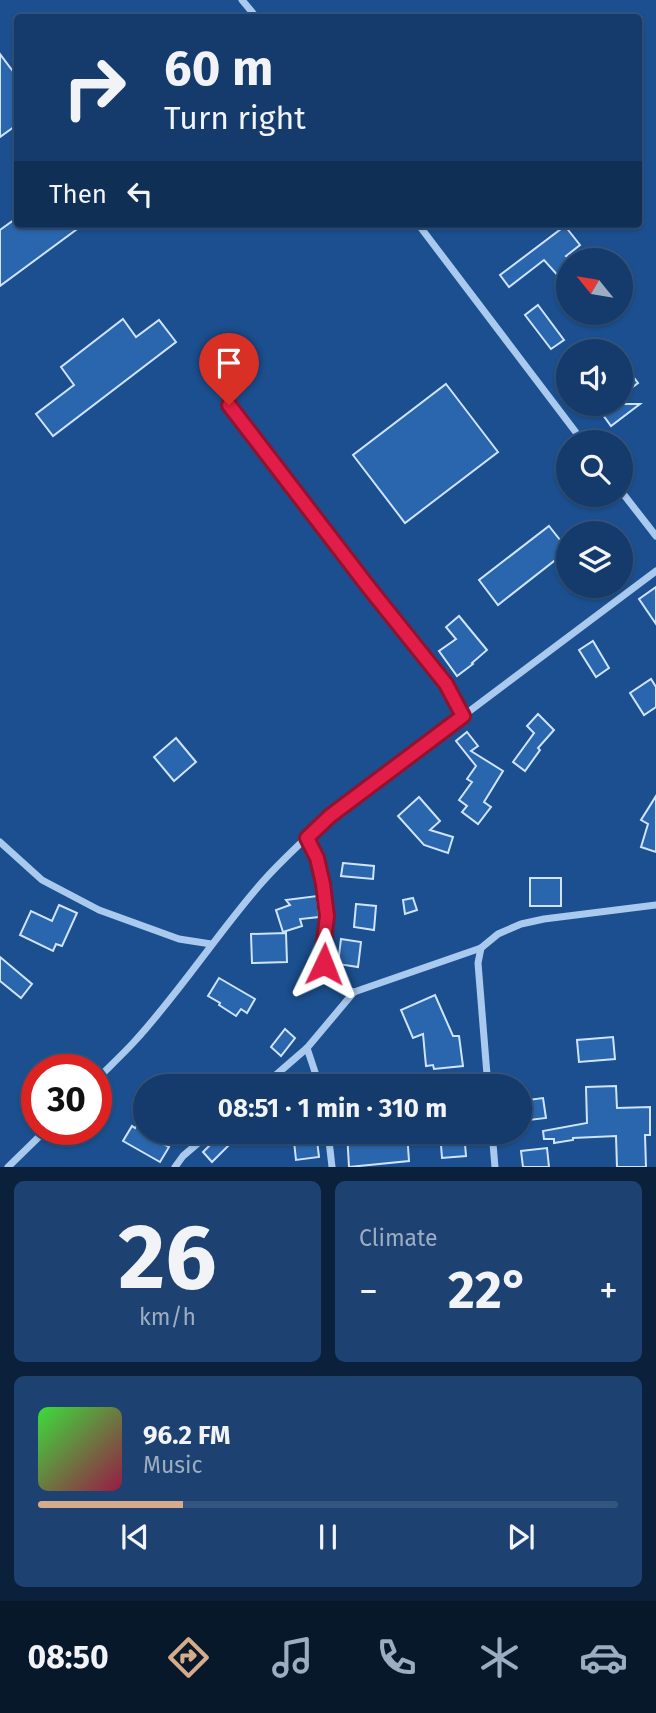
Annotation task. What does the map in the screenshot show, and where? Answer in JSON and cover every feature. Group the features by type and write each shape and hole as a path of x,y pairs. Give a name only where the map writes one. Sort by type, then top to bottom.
{"street":[{"path":"242,0 254,14"},
{"path":"421,228 574,430"},
{"path":"633,506 656,536"},
{"path":"112,1064 174,994 258,886 330,816 656,571"},
{"path":"446,684 463,716"},
{"path":"307,838 317,858 323,884 327,916 324,964 329,979 339,988 354,992"},
{"path":"0,842 42,880 99,910 179,939 211,944"},
{"path":"277,1074 307,1048 354,992 481,948 498,934 521,925 544,919 656,905"},
{"path":"481,948 478,963 487,1074"},
{"path":"307,1048 316,1074"},
{"path":"175,1167 197,1144"},
{"path":"329,1144 332,1167"},
{"path":"493,1144 495,1167"},
{"path":"8,1167 31,1145"}],"lane":[{"path":"229,405 446,684"}],"building":[{"path":"0,54 14,73 14,127 0,137"},
{"path":"14,220 14,228 79,228 0,286 0,230"},
{"path":"562,228 567,228 580,245 576,248 556,248 556,273 544,260 509,287 500,275"},
{"path":"538,305 563,339 556,339 556,346 551,349 525,315"},
{"path":"123,319 136,337 159,320 176,342 53,436 36,414 74,385 61,367"},
{"path":"446,384 498,452 405,523 353,455"},
{"path":"604,416 624,416 611,426"},
{"path":"549,526 556,535 556,559 498,605 479,580"},
{"path":"656,587 656,624 639,599"},
{"path":"459,616 487,650 457,676 439,651 456,639 446,627"},
{"path":"593,641 609,668 596,677 579,650"},
{"path":"651,679 656,687 656,707 644,715 630,693"},
{"path":"538,714 554,730 538,748 540,750 525,771 513,762 534,733 527,726"},
{"path":"467,732 478,746 471,751 503,771 484,802 491,807 478,824 462,812 467,806 459,800 472,782 467,779 476,766 456,741"},
{"path":"176,738 196,762 174,781 154,757"},
{"path":"656,796 656,852 641,847 648,824 641,820"},
{"path":"419,797 440,821 430,830 453,837 448,853 424,845 398,816"},
{"path":"343,863 374,866 373,879 341,876"},
{"path":"530,878 561,878 561,906 530,906"},
{"path":"317,896 319,917 300,919 302,926 283,932 276,910 290,905 286,900"},
{"path":"413,898 417,910 405,914 403,900"},
{"path":"356,904 376,906 374,930 354,927"},
{"path":"59,905 77,913 62,946 56,944 53,951 20,935 31,911 52,921"},
{"path":"286,933 287,962 252,963 251,934"},
{"path":"341,939 361,942 358,967 338,964"},
{"path":"0,957 32,984 21,998 0,981"},
{"path":"219,978 255,999 247,1013 241,1009 236,1016 208,996"},
{"path":"435,995 453,1036 459,1036 463,1066 434,1069 433,1065 426,1066 423,1034 413,1038 401,1010"},
{"path":"285,1029 295,1038 281,1056 271,1047"},
{"path":"613,1037 615,1059 579,1062 577,1040"},
{"path":"616,1086 617,1108 650,1107 650,1135 645,1135 646,1167 617,1167 616,1136 573,1138 554,1143 554,1139 544,1139 543,1131 587,1123 586,1087"},
{"path":"543,1098 546,1118 532,1120 532,1099"},
{"path":"132,1126 133,1144 163,1144 169,1147 160,1162 123,1141"},
{"path":"211,1144 229,1145 212,1162 203,1152"},
{"path":"294,1144 317,1144 319,1157 296,1160"},
{"path":"348,1144 408,1144 409,1161 349,1167"},
{"path":"441,1144 465,1144 466,1156 442,1158"},
{"path":"547,1148 549,1167 523,1167 521,1151"}],"route":[{"path":"229,405 446,684 463,716 330,816 307,838 317,858 323,884 327,916 324,964"}]}
